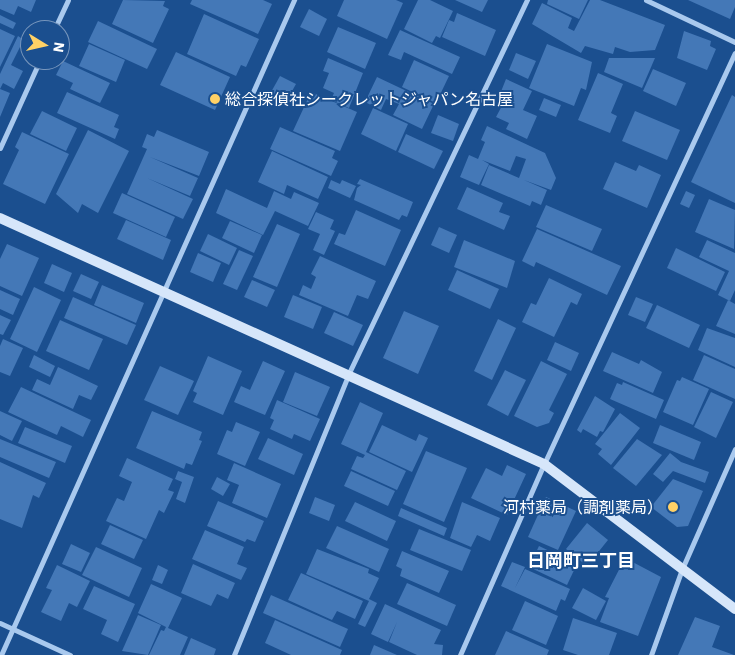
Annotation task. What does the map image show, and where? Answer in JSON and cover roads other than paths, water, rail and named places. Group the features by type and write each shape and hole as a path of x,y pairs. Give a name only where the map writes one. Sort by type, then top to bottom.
{"street":[{"path":"59,20 68,0"},
{"path":"1,655 162,291 294,0"},
{"path":"234,655 348,376 526,0"},
{"path":"646,0 735,42"},
{"path":"460,655 544,464 735,53"},
{"path":"0,148 35,70"},
{"path":"0,218 544,464 735,609"},
{"path":"650,655 682,569 735,449"},
{"path":"0,623 70,655"}],"place":[{"name":"総合探偵社シークレットジャパン名古屋","path":"215,99"},
{"name":"河村薬局（調剤薬局）","path":"673,507"}],"district":[{"name":"日岡町三丁目","path":"581,561"}]}
